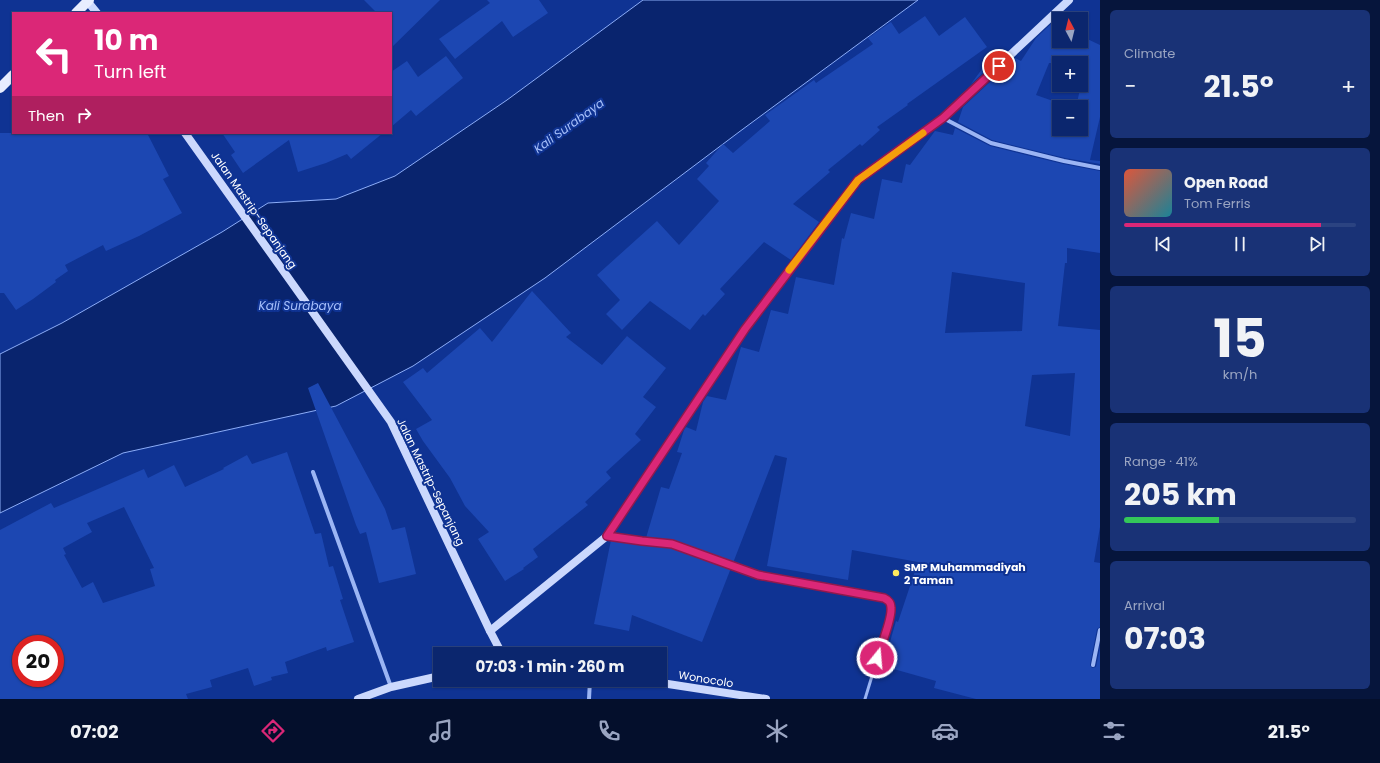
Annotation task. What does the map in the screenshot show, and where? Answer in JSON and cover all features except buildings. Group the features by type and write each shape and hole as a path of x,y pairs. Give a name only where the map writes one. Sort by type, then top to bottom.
{"main road":[{"path":"77,12 88,1"},
{"path":"0,88 12,76"}],"street":[{"path":"490,631 607,536 745,329 858,180 943,118 1069,0"},
{"path":"88,1 95,12"},
{"path":"943,118 991,143 1064,161 1100,168"},
{"name":"Jalan Mastrip-Sepanjang","path":"186,134 391,422 498,647"},
{"path":"313,472 391,687"},
{"path":"1093,665 1100,630"},
{"path":"358,699 391,687 433,678"},
{"name":"Wonocolo","path":"667,684 766,699"},
{"path":"590,687 590,699"}],"lane":[{"path":"607,536 672,544 758,575 884,598 889,601 892,607 890,617 865,699"}],"water":[{"name":"Kali Surabaya","path":"643,0 918,0 545,278 413,366 336,406 123,453 0,513 0,354 62,323 222,232 268,203 336,199 395,176 507,100"}],"slow traffic":[{"path":"789,270 858,180 923,133"}],"place":[{"name":"SMP Muhammadiyah 2 Taman","path":"896,573"}],"route":[{"path":"877,658 892,607 889,601 884,598 758,575 672,544 607,536 745,329 858,180 943,118 999,66"}]}
